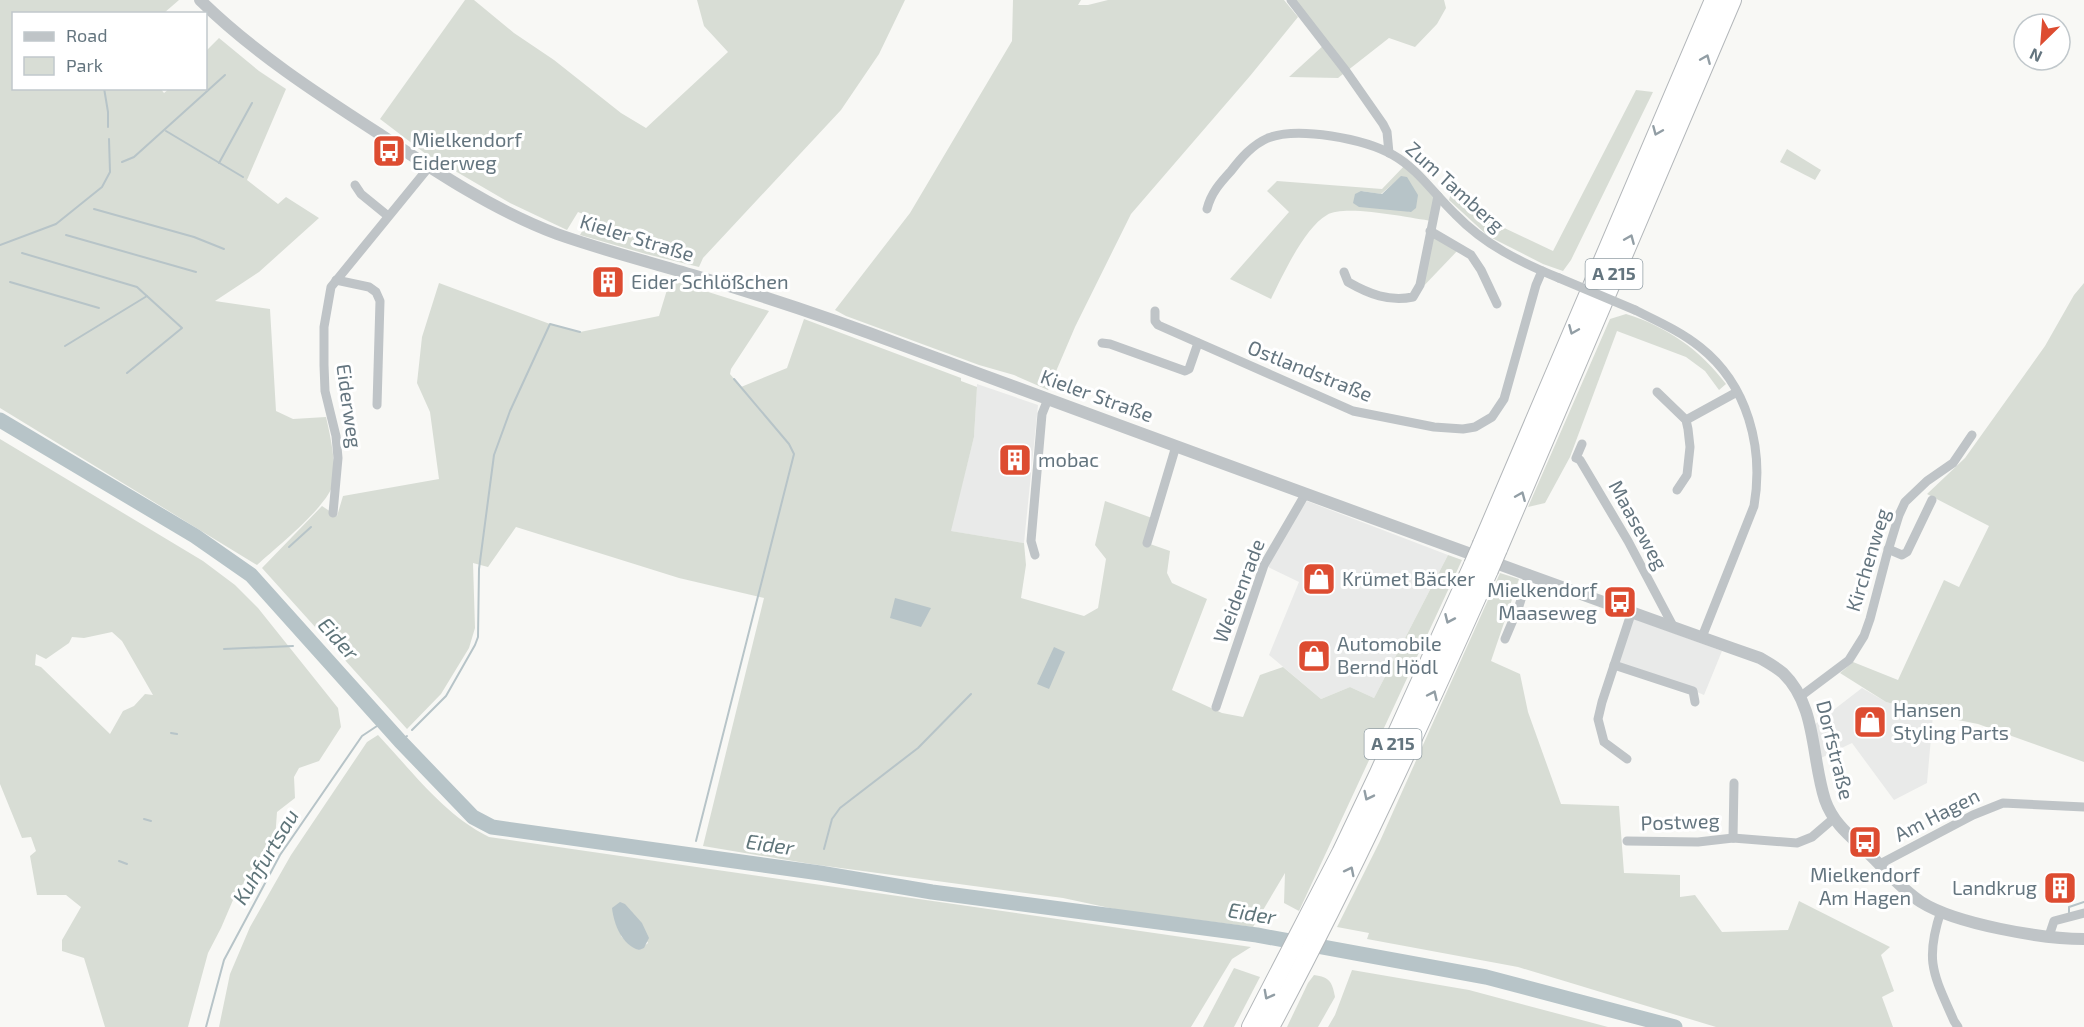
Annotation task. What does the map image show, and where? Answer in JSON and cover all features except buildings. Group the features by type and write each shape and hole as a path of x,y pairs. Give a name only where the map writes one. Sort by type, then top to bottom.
{"highway":[{"name":"A 215","path":"1490,547 1714,0"},
{"name":"A 215","path":"1270,1027 1293,965 1315,922 1379,773 1481,568 1732,0"},
{"name":"A 215","path":"1251,1027 1293,965"}],"street":[{"name":"Kieler Straße","path":"200,0 228,28 291,76 487,201 556,233 695,275 843,324 1635,612"},
{"name":"Zum Tamberg","path":"1291,0 1346,71 1383,124 1387,132 1389,153 1407,163 1481,238 1505,254 1635,310 1677,331 1701,347 1722,369 1737,392 1748,412 1755,440 1758,460 1757,485 1754,506 1745,531 1702,637"},
{"path":"1207,209 1209,199 1216,188 1242,157 1254,146 1269,138 1286,134 1342,138 1364,142 1389,153"},
{"name":"Eiderweg","path":"333,513 338,458 336,436 325,391 324,327 331,287 429,166"},
{"path":"355,185 360,194 388,216"},
{"path":"1344,272 1348,282 1362,290 1390,299 1413,297 1420,285 1438,196"},
{"path":"1430,231 1471,255 1481,270 1497,304"},
{"name":"Ostlandstraße","path":"1155,311 1155,321 1158,325 1353,411 1434,427 1462,429 1474,427 1492,417 1504,399 1542,271"},
{"path":"336,280 369,287 376,292 380,301 377,405"},
{"path":"1102,343 1185,371 1189,369 1198,343"},
{"path":"1657,392 1686,420 1690,447 1687,475 1677,490"},
{"path":"1686,420 1737,392"},
{"path":"1035,555 1031,541 1042,414 1048,399"},
{"name":"Kirchenweg","path":"1801,696 1849,660 1864,636 1888,549 1905,502 1927,481 1953,463 1972,435"},
{"name":"Maaseweg","path":"1582,444 1576,458 1580,460 1628,541 1673,626"},
{"path":"1147,543 1176,446"},
{"name":"Weidenrade","path":"1216,707 1264,565 1306,493"},
{"path":"1888,549 1902,555 1907,552 1932,500"},
{"path":"1505,639 1519,606 1528,574"},
{"path":"1628,759 1604,742 1598,720 1614,665 1635,612"},
{"name":"Dorfstraße","path":"1635,612 1760,658 1782,672 1801,696 1810,726 1825,799 1833,819 1920,901 1941,911 1986,924 2032,934 2084,939"},
{"path":"1614,665 1693,692 1695,702"},
{"name":"Postweg","path":"1733,838 1734,783"},
{"name":"Am Hagen","path":"1880,864 1973,815 2003,803 2084,807"},
{"name":"Postweg","path":"1627,841 1698,842 1733,838 1797,843 1812,837 1833,819"},
{"path":"1941,911 1934,932 1932,965 1934,976 1958,1027"},
{"path":"2049,936 2054,921 2084,913"}],"shaded area":[{"path":"1401,176 1407,177 1418,195 1416,208 1411,212 1359,207 1353,203 1355,194 1361,191 1382,194"},
{"path":"977,384 1038,405 1024,543 950,531 974,437"},
{"path":"1307,501 1448,555 1374,698 1350,687 1321,699 1269,655 1299,582 1266,566 1278,543"},
{"path":"895,598 931,608 921,627 890,618"},
{"path":"1632,618 1722,651 1704,695 1618,663"},
{"path":"1054,647 1065,652 1049,689 1037,684"},
{"path":"1862,688 1886,702 1933,715 1927,783 1894,800 1852,743 1821,758 1814,725"},
{"path":"620,902 625,904 642,923 649,938 644,948 639,950 633,947 620,934 612,908"}],"green space":[{"path":"0,0 179,0 165,12 12,12 12,90 162,90 164,93 168,90 207,90 207,50 219,38 259,71 286,89 247,180 278,204 286,197 319,218 259,272 215,301 270,309 276,411 293,419 326,417 333,452 332,487 299,528 257,565 0,408"},
{"path":"465,0 474,0 621,113 646,128 728,52 704,26 697,0 905,0 879,54 841,110 703,258 699,267 580,235 590,217 578,212 567,230 510,203 426,154 380,119"},
{"path":"1013,0 1081,0 1078,5 1088,5 1108,0 1284,0 1298,17 1131,214 1075,327 1048,390 1014,375 979,365 835,310 910,213 1012,41"},
{"path":"1291,0 1444,0 1446,8 1437,24 1415,47 1389,38 1338,78 1289,77 1325,44"},
{"path":"1636,90 1653,92 1571,260 1563,271 1543,264 1488,236 1449,200 1451,193 1479,216 1553,251"},
{"path":"1787,149 1821,170 1815,180 1780,162"},
{"path":"1407,163 1438,196 1432,221 1362,211 1336,212 1318,221 1310,230 1288,265 1271,299 1230,279 1289,212 1267,191 1277,181 1382,189","holes":["1401,177 1410,212 1361,191 1381,194"]},
{"path":"1430,231 1460,248 1417,293"},
{"path":"670,280 769,311 731,369 730,374 741,387 787,368 804,319 961,378 961,381 977,387 974,437 951,531 1024,543 1026,565 1021,598 1084,616 1098,608 1106,559 1095,545 1105,501 1152,518 1150,544 1170,551 1167,573 1172,583 1207,599 1172,690 1222,713 1243,717 1260,675 1283,667 1321,699 1350,687 1374,698 1448,555 1462,560 1299,911 1284,903 1285,873 1253,927 1119,910 1063,898 811,864 703,846 764,598 679,578 516,527 488,567 473,563 475,628 469,648 441,694 407,729 262,568 322,506 337,516 343,496 439,479 430,412 417,383 422,337 439,283 550,324 580,332 659,316"},
{"path":"2084,283 2084,762 1978,724 1886,702 1840,673 1853,662 1898,680 1944,580 1959,587 1989,526 1927,494 1965,458 2045,346 2074,295"},
{"path":"1626,314 1656,326 1682,341 1694,350 1726,384 1719,390 1705,371 1686,357 1617,331 1570,457 1545,503 1528,507 1610,319"},
{"path":"0,439 203,561 235,585 258,608 338,708 341,727 319,761 299,768 294,777 295,798 277,812 275,840 252,881 239,886 208,953 188,1027 105,1027 84,958 62,951 62,940 81,907 66,895 37,895 30,856 36,851 31,837 22,838 0,784","holes":["112,632 122,641 153,695 145,694 134,706 123,711 110,734 41,667 35,665 36,654 46,659 69,643 72,637 84,638"]},
{"path":"1500,573 1519,579 1491,661 1520,674 1528,712 1561,804 1619,806 1624,873 1680,875 1680,897 1695,895 1722,932 1788,930 1799,901 1890,947 1881,955 1894,991 1882,997 1893,1027 1716,1027 1518,967 1367,939 1369,933 1337,927 1380,841"},
{"path":"378,735 457,817 489,837 1251,947 1232,959 1191,1027 219,1027 230,974 250,927 291,855 367,742","holes":["630,910 648,943 639,950 621,936"]},
{"path":"1234,968 1260,977 1234,1027 1203,1027"},
{"path":"1352,970 1469,990 1608,1027 1328,1027"},
{"path":"1314,975 1324,977 1329,981 1335,997 1318,1027 1287,1027 1308,983"}],"waterway":[{"path":"122,162 134,157 225,75"},
{"path":"104,90 108,127"},
{"path":"219,163 252,103"},
{"path":"166,131 243,177"},
{"path":"0,245 56,224 102,187 110,172 109,139"},
{"path":"94,209 194,237 224,249"},
{"path":"66,235 196,272"},
{"path":"22,253 137,287 182,328 127,373"},
{"path":"10,282 99,308"},
{"path":"65,346 147,296"},
{"path":"412,730 446,696 478,637 479,569 494,455 510,411 550,324 580,332"},
{"path":"696,841 794,454 789,444 734,379"},
{"name":"Eider","path":"0,420 195,536 251,575 400,741 473,817 492,827 820,873 932,892 1257,935 1486,977 1675,1027"},
{"path":"289,547 311,527"},
{"path":"224,649 293,646"},
{"path":"824,849 832,819 840,808 918,748 971,694"},
{"name":"Kuhfurtsau","path":"206,1027 224,960 280,855 362,736 383,722"},
{"path":"171,733 177,734"},
{"path":"400,741 407,736"},
{"path":"144,819 151,821"},
{"path":"119,861 127,864"},
{"path":"2069,913 2069,907 2084,902"}],"place":[{"name":"Mielkendorf Eiderweg","path":"389,151"},
{"name":"Eider Schlößchen","path":"608,282"},
{"name":"mobac","path":"1015,460"},
{"name":"Krümet Bäcker","path":"1319,579"},
{"name":"Mielkendorf Maaseweg","path":"1620,602"},
{"name":"Automobile Bernd Hödl","path":"1314,656"},
{"name":"Hansen Styling Parts","path":"1870,722"},
{"name":"Mielkendorf Am Hagen","path":"1865,842"},
{"name":"Landkrug","path":"2060,888"}]}
